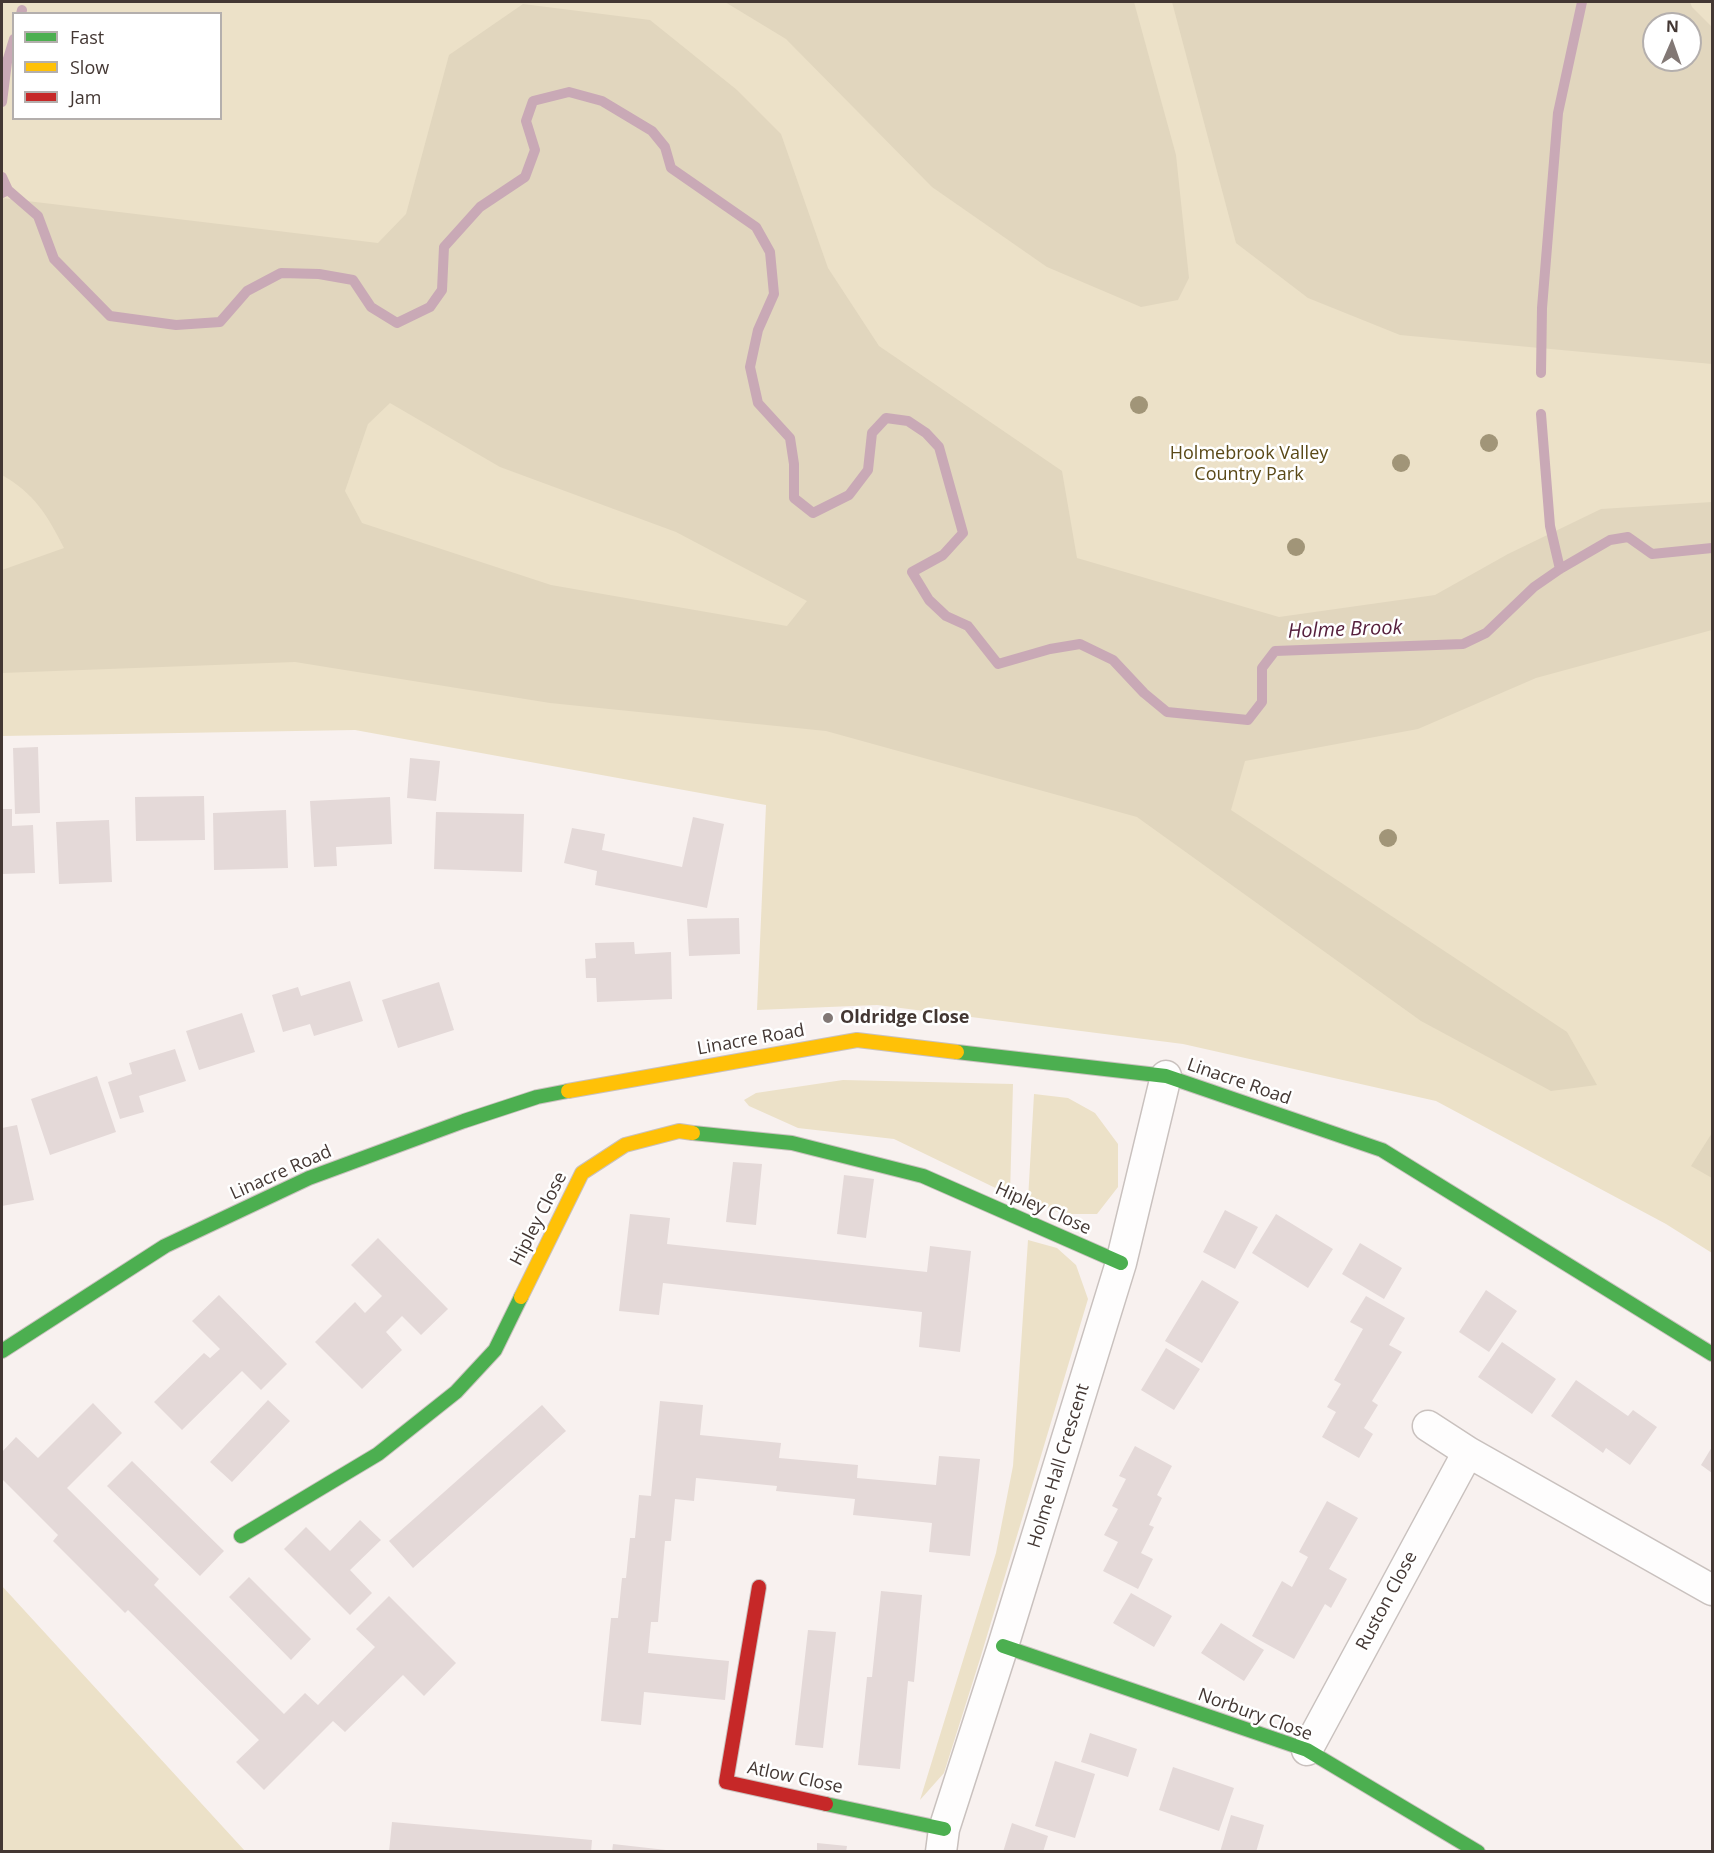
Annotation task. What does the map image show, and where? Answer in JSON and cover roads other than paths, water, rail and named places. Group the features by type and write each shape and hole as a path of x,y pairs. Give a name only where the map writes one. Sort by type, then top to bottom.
{"street":[{"name":"Linacre Road","path":"2,1351 165,1246 298,1182 464,1121 537,1097 857,1040 1166,1077 1382,1150 1713,1354"},
{"name":"Holme Hall Crescent","path":"943,1840 1121,1263 1166,1077"},
{"name":"Hipley Close","path":"241,1536 378,1454 456,1392 495,1350 582,1173 625,1145 679,1131 792,1143 923,1176 1121,1263"},
{"path":"1428,1426 1468,1452 1713,1590"},
{"name":"Ruston Close","path":"1307,1750 1468,1452"},
{"name":"Atlow Close","path":"759,1587 726,1782 943,1840"},
{"name":"Norbury Close","path":"1004,1646 1307,1750 1478,1851"}],"waterway":[{"path":"1541,373 1542,308 1558,113 1582,2"},
{"path":"2,102 7,62 12,46"},
{"name":"Holme Brook","path":"2,193 8,190 38,216 54,259 110,316 176,325 220,322 247,291 281,273 319,274 353,280 371,307 397,323 430,307 442,290 444,247 480,207 525,177 535,150 526,121 533,101 569,92 602,101 652,131 665,147 671,168 756,227 770,252 774,294 758,330 750,367 758,403 790,438 794,464 794,498 813,513 849,495 868,470 872,433 886,418 908,421 926,433 939,447 963,533 943,555 912,572 929,600 946,616 968,626 998,664 1050,649 1080,644 1113,660 1144,693 1167,712 1248,720 1262,702 1262,668 1275,651 1463,644 1486,633 1534,587 1610,540 1628,537 1652,554 1712,548"},
{"path":"2,177 8,190"},
{"path":"1541,414 1550,526 1560,569"}],"place":[{"name":"Oldridge Close","path":"828,1018"}],"park label":[{"name":"Holmebrook Valley Country Park","path":"1249,464"}]}
